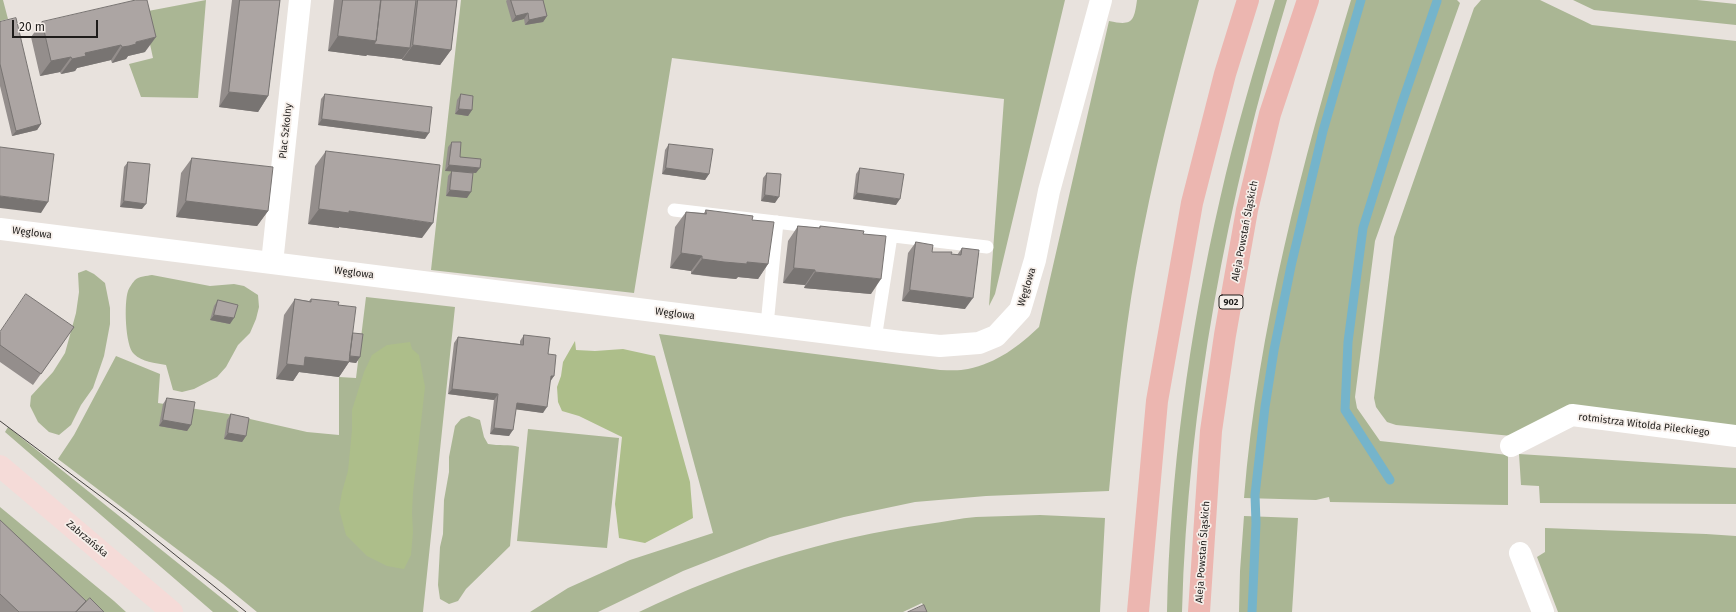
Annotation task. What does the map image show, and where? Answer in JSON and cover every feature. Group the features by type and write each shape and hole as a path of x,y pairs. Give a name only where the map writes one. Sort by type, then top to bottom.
{"main road":[{"path":"1138,612 1157,401 1190,211 1225,74 1248,0"},
{"name":"Aleja Powstań Śląskich","path":"1199,612 1211,432 1225,335 1247,210 1270,114 1308,0"},
{"name":"Zabrzańska","path":"0,466 172,612"}],"street":[{"name":"Plac Szkolny","path":"272,262 300,0"},
{"name":"Węglowa","path":"0,229 875,339 940,346 979,343 996,336 1020,310 1035,260 1049,191 1101,0"},
{"name":"rotmistrza Witolda Pileckiego","path":"1512,446 1572,415 1736,436"},
{"path":"1520,553 1543,612"}],"lane":[{"path":"674,210 987,247"},
{"path":"767,325 777,222"},
{"path":"875,339 891,236"}],"green space":[{"path":"0,0 3,0 8,19 0,21"},
{"path":"206,0 198,98 141,97 129,64 153,58 143,12"},
{"path":"461,0 1065,0 995,294 989,306 1004,99 672,58 634,293 431,270"},
{"path":"1137,0 1199,0 1164,133 1136,268 1117,407 1109,491 986,496 915,502 844,517 770,537 683,571 598,612 530,612 568,588 630,560 713,533 659,334 940,370 958,370 968,369 989,363 1024,341 1039,327 1109,21 1123,23 1130,21 1135,13"},
{"path":"1275,0 1287,0 1246,150 1214,303 1202,379 1192,457 1182,612 1167,612 1172,508 1177,456 1190,353 1199,301 1232,149"},
{"path":"1351,0 1457,0 1460,3 1375,241 1355,397 1357,408 1380,441 1508,455 1508,505 1330,502 1329,497 1316,500 1244,498 1260,371 1284,246 1299,184"},
{"path":"1481,0 1540,0 1592,25 1736,41 1736,427 1572,408 1512,436 1396,425 1387,422 1376,407 1374,398 1394,237 1474,8"},
{"path":"1573,0 1697,0 1736,4 1736,25 1594,10"},
{"path":"86,270 94,274 105,283 110,308 110,324 104,356 93,388 81,405 71,425 59,435 49,432 38,422 30,406 31,396 53,372 65,353 76,313 79,292 78,273"},
{"path":"152,275 210,286 234,284 244,286 258,295 259,307 250,333 238,345 226,367 217,377 194,389 182,392 173,390 166,365 141,359 134,354 131,349 126,324 126,304 128,291 135,280"},
{"path":"366,297 455,307 423,612 257,612 223,584 58,459 74,435 116,356 160,374 158,403 228,414 307,432 339,435 339,377 356,378"},
{"path":"575,341 576,350 595,351 623,349 655,356 690,482 693,518 645,543 619,538 615,504 622,437 579,416 562,411 558,402 557,387 561,376 563,362"},
{"path":"410,342 412,349 419,355 425,387 413,493 413,532 411,555 404,569 387,566 367,556 346,535 339,509 348,471 352,430 352,410 364,372 372,355 387,345"},
{"path":"469,416 480,420 484,437 488,444 519,447 510,546 466,589 458,601 449,604 440,599 438,585 440,547 443,534 444,500 449,472 449,457 455,426 461,419"},
{"path":"8,427 239,612 213,612 5,432"},
{"path":"528,429 619,438 607,548 517,541"},
{"path":"1519,454 1736,468 1736,504 1540,503 1539,486 1521,485"},
{"path":"0,507 114,601 126,612 0,612"},
{"path":"1040,515 1105,518 1100,612 926,612 922,603 903,612 639,612 673,596 744,569 816,546 853,537 970,518"},
{"path":"1244,516 1298,518 1292,612 1239,612"},
{"path":"1545,528 1736,536 1736,612 1558,612 1537,557 1545,552"}],"building":[{"path":"136,0 147,0 156,37 136,42 136,44 129,46 122,47 121,45 85,53 86,56 51,61 42,22"},
{"path":"240,0 280,0 268,96 229,92"},
{"path":"343,0 381,0 376,41 338,36"},
{"path":"381,0 416,0 410,48 374,44 376,41"},
{"path":"418,0 457,0 451,50 413,45"},
{"path":"511,0 543,0 547,16 529,20 528,13 516,16"},
{"path":"16,18 41,124 16,131 0,64 0,22"},
{"path":"325,94 432,107 429,133 322,119"},
{"path":"461,94 473,96 472,110 459,109"},
{"path":"452,142 461,142 460,157 481,159 480,168 449,165"},
{"path":"669,144 713,149 709,174 666,168"},
{"path":"0,147 54,154 48,202 0,196"},
{"path":"326,151 440,165 433,223 349,211 349,213 319,209"},
{"path":"192,158 273,167 268,211 186,201"},
{"path":"128,162 150,164 146,204 124,201"},
{"path":"860,168 904,174 900,199 857,193"},
{"path":"452,171 473,173 471,192 450,190"},
{"path":"767,173 781,174 779,197 765,195"},
{"path":"706,210 753,216 752,220 774,222 768,264 724,262 702,259 702,256 681,253 686,212 706,214"},
{"path":"798,226 820,228 820,226 864,231 863,234 886,236 881,279 815,272 815,270 794,268"},
{"path":"916,242 933,245 932,252 952,252 951,254 961,255 962,248 979,250 973,298 910,290"},
{"path":"26,294 74,327 41,374 0,345 0,332"},
{"path":"295,299 311,302 311,299 339,302 338,305 356,307 349,362 305,357 304,366 287,364"},
{"path":"218,300 238,305 234,318 214,315"},
{"path":"353,333 363,334 360,357 350,356"},
{"path":"524,335 550,338 548,354 556,355 554,376 551,376 547,407 517,403 513,430 494,428 498,394 452,389 458,337 523,345"},
{"path":"167,398 195,402 191,425 163,420"},
{"path":"231,414 249,418 246,436 228,433"},
{"path":"0,520 86,601 76,612 19,612 0,594"},
{"path":"90,598 104,612 76,612"},
{"path":"924,605 927,612 908,612"}],"waterway":[{"path":"1252,612 1256,523 1255,495 1265,407 1274,350 1291,266 1323,131 1361,0"},
{"path":"1390,480 1345,410 1348,342 1363,228 1401,106 1437,1"}],"tram line":[{"path":"0,421 127,516 246,612"}]}
